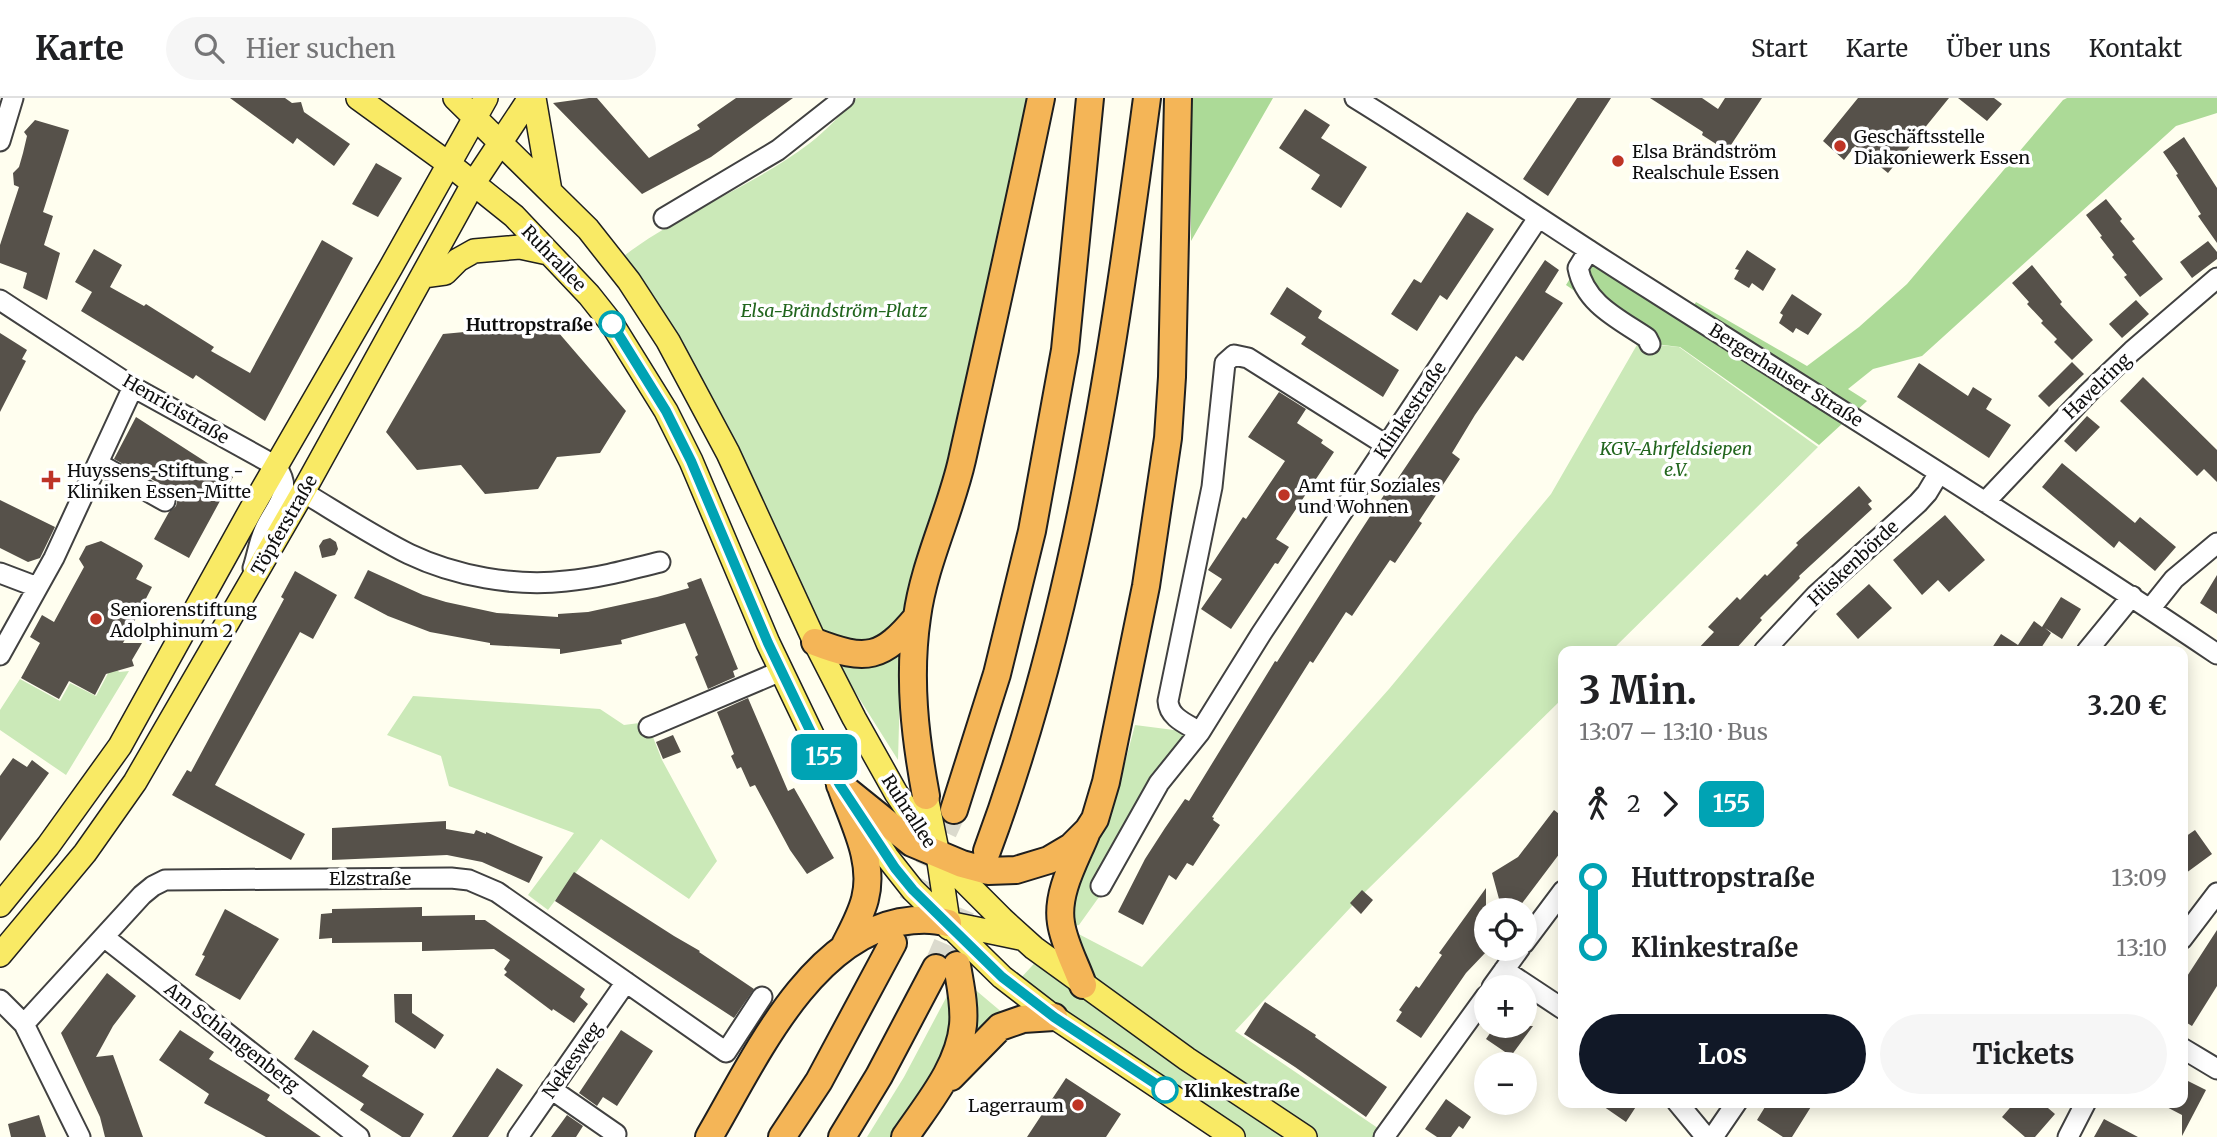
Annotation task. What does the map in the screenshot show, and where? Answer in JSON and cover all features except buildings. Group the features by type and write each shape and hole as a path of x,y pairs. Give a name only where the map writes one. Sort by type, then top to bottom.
{"highway":[{"path":"926,796 913,710 917,617 958,479 1041,98"},
{"path":"954,810 998,674 1031,531 1065,350 1090,98"},
{"path":"987,851 1020,759 1054,639 1076,543 1111,356 1147,98"},
{"path":"1083,985 1063,933 1060,914 1063,892 1087,830 1098,811 1109,769 1146,586 1163,476 1172,377 1178,98"},
{"path":"816,642 836,650 871,654 898,640 917,617"},
{"path":"840,785 899,834 923,849 988,871 1016,870 1049,860 1071,847 1087,830"},
{"path":"840,785 865,854 867,867 864,902 845,946"},
{"path":"709,1137 776,1024 818,970 845,946 872,931 897,923 928,919 948,923"},
{"path":"782,1137 819,1081 893,943"},
{"path":"842,1137 946,966 962,995 962,1032 950,1066 905,1137"},
{"path":"935,1093 1000,1027 1023,1019 1054,1017"}],"main road":[{"name":"Ruhrallee","path":"358,98 449,164 514,216 589,295 612,324 666,411 704,489 781,671 816,743 840,785 895,868 913,890 1002,977 1054,1017 1233,1137"},
{"name":"Ruhrallee","path":"455,98 480,107 501,143 596,240 629,281 668,341 742,482 854,718 896,793 938,855 1024,938 1083,985 1187,1059 1305,1137"},
{"path":"473,184 532,98"},
{"path":"532,98 550,191"},
{"path":"449,164 480,107"},
{"name":"Töpferstraße","path":"0,905 48,846 120,746 449,164"},
{"name":"Töpferstraße","path":"0,955 85,853 135,782 303,492 473,184"},
{"path":"423,276 445,272 474,251 520,247 548,253"},
{"path":"926,796 948,923 946,966"},
{"path":"948,923 1024,938"}],"street":[{"path":"0,141 13,98"},
{"path":"664,218 778,150 844,98"},
{"name":"Bergerhauser Straße","path":"1355,98 1538,218 2132,596 2217,654"},
{"name":"Klinkestraße","path":"1101,886 1159,783 1200,732 1261,634 1538,218"},
{"path":"1589,250 1578,268 1589,296 1647,338 1650,344"},
{"name":"Havelring","path":"1985,502 2088,393 2217,278"},
{"name":"Henricistraße","path":"0,300 133,387 276,466"},
{"path":"1200,732 1174,716 1168,708 1168,701 1212,488 1225,363 1234,355 1248,358 1387,445"},
{"path":"0,655 54,558 133,387"},
{"path":"99,464 165,502"},
{"path":"247,590 263,531 283,494 284,478 276,466"},
{"name":"Hüskenbörde","path":"1769,646 1816,595 1918,503 1939,473"},
{"path":"303,492 410,554 444,567 481,576 521,582 562,582 604,576 660,562"},
{"path":"2150,609 2174,579 2217,543"},
{"path":"0,572 37,587"},
{"path":"2091,646 2132,596"},
{"path":"649,727 781,671"},
{"name":"Elzstraße","path":"24,1024 142,895 165,880 469,880 497,892 726,1052 762,997"},
{"path":"2188,931 2217,893"},
{"path":"1537,926 1558,898"},
{"name":"Am Schlangenberg","path":"104,937 359,1137"},
{"path":"1500,975 1511,961"},
{"path":"1504,970 1558,1006"},
{"name":"Nekesweg","path":"518,1137 626,982"},
{"path":"0,1000 24,1024 80,1137"},
{"path":"1384,1137 1474,1013"},
{"path":"2188,1052 2217,1069"},
{"path":"551,1089 616,1134"},
{"path":"1682,1108 1706,1137"},
{"path":"1713,1137 1733,1108"},
{"path":"2068,1137 2083,1108"}],"green space":[{"name":"Elsa-Brändström-Platz","path":"857,98 1037,98 922,580 902,617 898,760 813,625 620,259 666,228 787,159 822,133"},
{"path":"1191,98 1273,98 1191,241"},
{"path":"2067,98 2217,98 2217,113 2176,126 1922,356 1873,369 1848,389 1867,401 1819,445 1680,347 1638,342 1636,333 1566,285 1587,251 1688,315 1696,302 1807,366 1859,327 1907,284"},
{"name":"KGV-Ahrfeldsiepen e.V.","path":"1638,343 1679,347 1818,447 1616,646 1558,646 1558,703 1366,891 1235,1031 1391,1137 1235,1137 1019,980 1067,928 1142,967 1389,689 1551,494"},
{"path":"113,664 119,672 129,671 66,775 0,730 0,710 20,679 60,701 70,683 96,696"},
{"path":"413,696 600,709 624,725 647,722 662,760 717,861 689,899 601,839 548,910 528,895 574,833 449,786 441,756 387,735"},
{"path":"1135,725 1197,733 1099,885 1099,897 1079,925 1074,926 1072,900 1113,808"},
{"path":"972,987 1004,1014 987,1022 975,1032 973,1031"},
{"path":"947,996 954,999 951,1034 936,1070 893,1137 867,1137 904,1077"}],"tunnel":[{"path":"895,938 954,810"},
{"path":"936,968 980,867"}],"bus line":[{"name":"155","path":"612,324 666,411 691,461 768,643 816,743 840,785 895,868 913,890 1002,977 1054,1017 1165,1090"}],"place":[{"name":"Geschäftsstelle Diakoniewerk Essen","path":"1840,146"},
{"name":"Elsa Brändström Realschule Essen","path":"1618,161"},
{"name":"Huttropstraße","path":"612,324"},
{"name":"Huyssens-Stiftung - Kliniken Essen-Mitte","path":"51,480"},
{"name":"Amt für Soziales und Wohnen","path":"1284,495"},
{"name":"Seniorenstiftung Adolphinum 2","path":"96,619"},
{"name":"Klinkestraße","path":"1165,1090"},
{"name":"Lagerraum","path":"1078,1105"}]}
